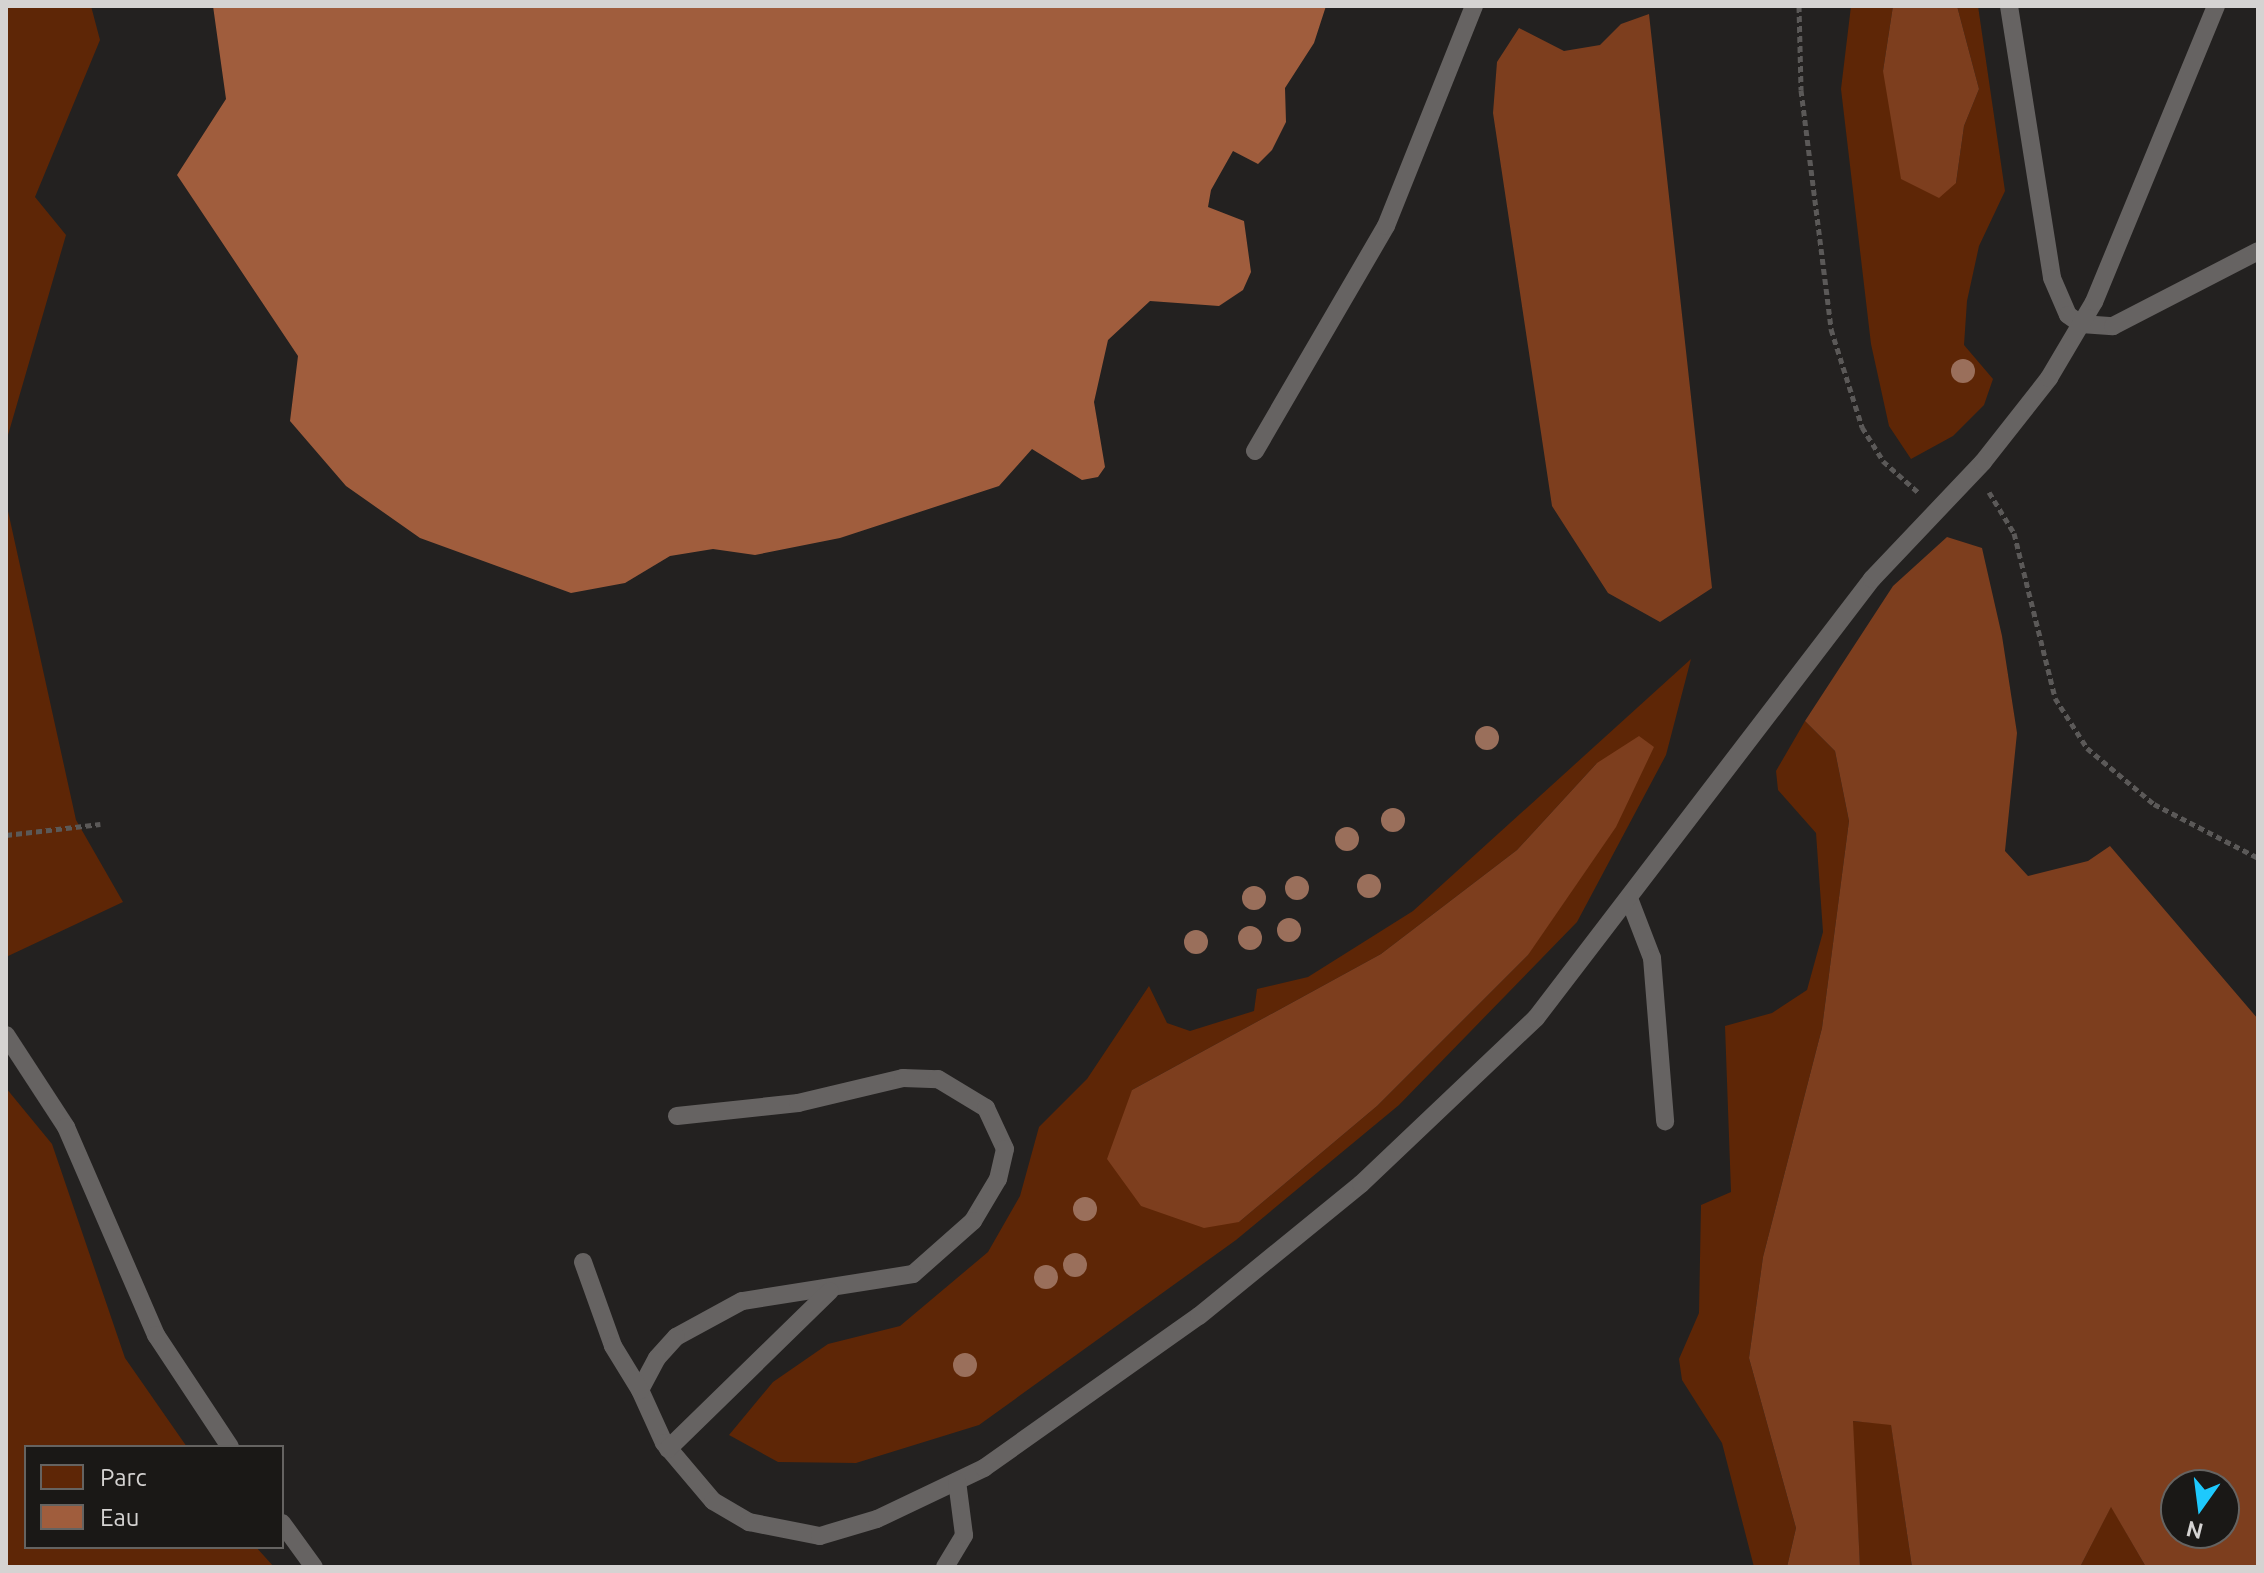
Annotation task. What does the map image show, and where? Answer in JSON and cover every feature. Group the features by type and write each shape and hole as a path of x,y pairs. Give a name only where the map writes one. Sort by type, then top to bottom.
{"lane":[{"path":"1255,451 1386,226 1474,6"},
{"path":"2009,6 2052,278 2060,303 2081,324 2113,326 2258,251"},
{"path":"583,1262 613,1346 640,1390 668,1449 713,1501 786,1534 820,1536 877,1519 957,1481 1199,1316 1361,1184 1536,1018 1630,901 1769,708 1972,473 2049,378 2081,324 2216,6"},
{"path":"1630,901 1652,958 1665,1121"},
{"path":"6,1035 66,1127 156,1335 229,1445"},
{"path":"640,1390 676,1337 707,1317 781,1291 830,1291 913,1274 973,1221 998,1179 1005,1149 986,1108 938,1079 903,1078 798,1103 677,1116"},
{"path":"668,1449 830,1291"},
{"path":"945,1567 964,1535 957,1481"},
{"path":"284,1526 314,1567"}],"path":[{"path":"1799,6 1801,90 1831,329 1846,391 1883,461 1938,509"},
{"path":"1972,473 2014,533 2040,656 2055,698 2087,748 2154,804 2258,858"},
{"path":"6,835 100,824"}],"green space":[{"path":"6,6 91,6 100,40 35,197 66,235 6,442"},
{"path":"1851,6 1893,6 1883,71 1956,183 1964,126 1979,89 1957,6 1978,6 2005,191 1979,246 1967,301 1964,345 1993,379 1984,405 1953,436 1911,459 1889,426 1871,344 1841,89"},
{"path":"6,502 76,820 123,902 6,957"},
{"path":"1691,659 1666,755 1577,922 1399,1105 1236,1240 979,1425 856,1463 778,1462 729,1435 773,1382 828,1344 900,1326 988,1252 1020,1196 1039,1127 1087,1079 1149,986 1167,1023 1190,1031 1254,1011 1257,989 1308,977 1413,911","holes":["1597,763 1528,955 1377,1106 1239,1222 1132,1090 1381,954 1517,850"]},
{"path":"1805,721 1835,751 1849,821 1822,1028 1763,1257 1749,1358 1796,1528 1787,1567 1754,1567 1722,1443 1682,1380 1679,1359 1699,1313 1701,1205 1731,1192 1725,1026 1772,1013 1807,990 1823,932 1816,833 1778,790 1776,771"},
{"path":"6,1088 52,1144 125,1358 186,1445 24,1445 24,1549 258,1549 274,1567 6,1567"},
{"path":"1852,1421 1891,1424 1912,1567 1860,1567"},
{"path":"2111,1506 2146,1567 2080,1567"}],"shaded area":[{"path":"1893,6 1957,6 1979,89 1964,126 1956,183 1939,198 1901,179 1883,71"},
{"path":"1649,14 1712,588 1660,622 1608,593 1552,506 1493,113 1497,62 1519,28 1564,51 1600,45 1621,24"},
{"path":"1947,537 1982,548 2002,636 2017,733 2005,851 2028,876 2088,861 2110,846 2258,1019 2258,1567 2146,1567 2111,1507 2080,1567 1912,1567 1891,1425 1853,1421 1860,1567 1787,1567 1796,1528 1749,1358 1763,1257 1822,1028 1849,821 1835,751 1805,721 1893,586"},
{"path":"1639,736 1654,747 1616,827 1528,955 1377,1106 1239,1222 1204,1228 1141,1206 1107,1159 1132,1090 1381,954 1517,850 1597,763"}],"water":[{"path":"213,6 1326,6 1314,43 1285,88 1286,122 1272,150 1258,164 1233,151 1211,190 1208,207 1244,221 1251,272 1243,290 1219,306 1150,301 1108,340 1094,402 1105,467 1098,477 1082,480 1032,449 999,486 840,538 755,555 713,549 670,556 625,583 571,593 420,538 346,486 290,421 298,356 177,175 226,99"}]}
